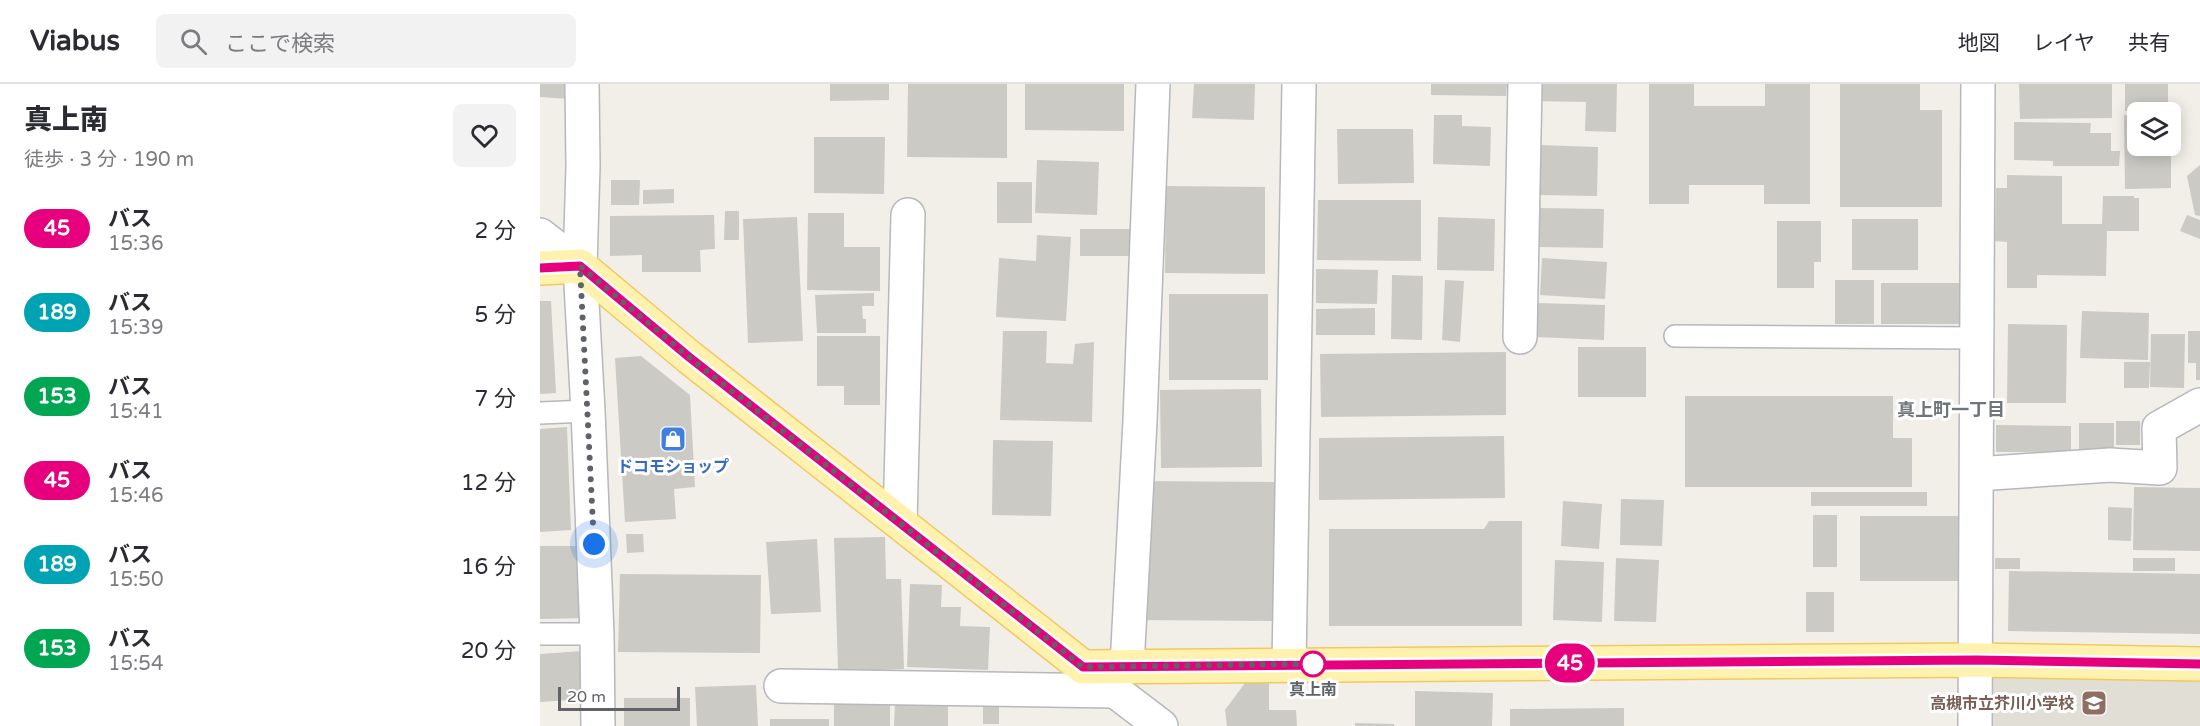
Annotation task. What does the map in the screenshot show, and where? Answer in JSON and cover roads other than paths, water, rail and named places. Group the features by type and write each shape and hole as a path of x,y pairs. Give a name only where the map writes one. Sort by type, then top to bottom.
{"main road":[{"path":"540,268 580,266 689,357 1083,667 1121,678 1289,664 1977,660 2200,664"}],"street":[{"path":"577,726 598,726 597,634 580,266 583,166 582,84"},
{"path":"1153,84 1140,422 1121,678 1161,726"},
{"path":"1289,664 1299,84"},
{"path":"1520,337 1525,84"},
{"path":"1975,726 1977,84"},
{"path":"900,522 908,215"},
{"path":"540,235 580,266"},
{"path":"1977,474 2110,465 2160,468 2158,428 2200,405"},
{"path":"781,686 1121,678"}],"lane":[{"path":"1675,336 1977,338"},
{"path":"540,413 588,411"},
{"path":"540,634 597,634"}],"place":[{"name":"ドコモショップ","path":"673,439"},
{"name":"真上南","path":"1313,664"},
{"name":"高槻市立芥川小学校","path":"2094,703"}],"district":[{"name":"真上町一丁目","path":"1951,410"}]}
